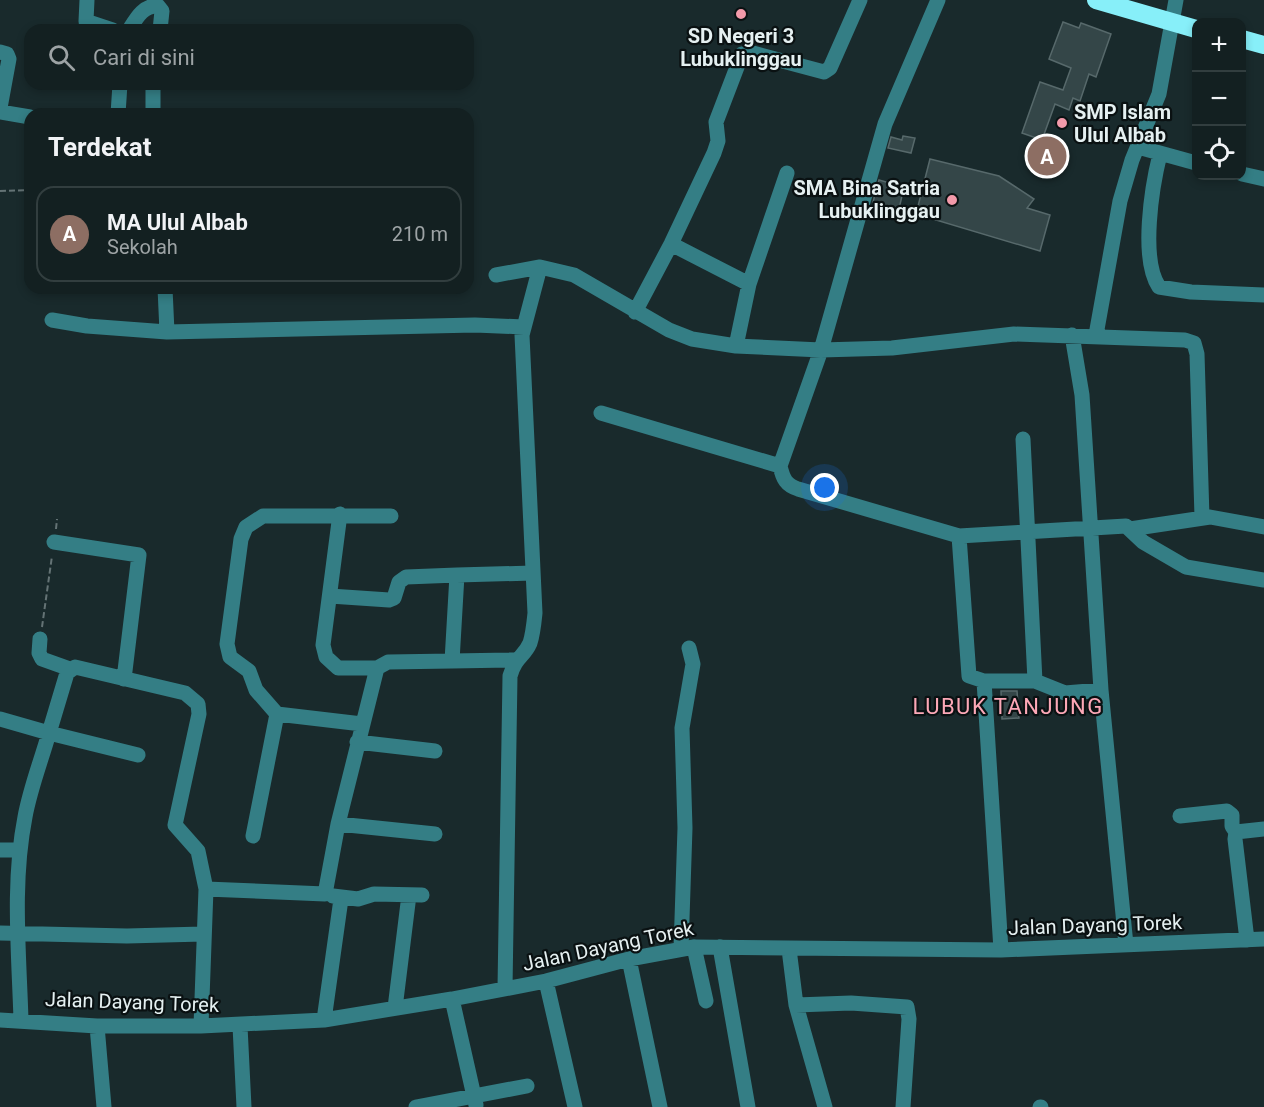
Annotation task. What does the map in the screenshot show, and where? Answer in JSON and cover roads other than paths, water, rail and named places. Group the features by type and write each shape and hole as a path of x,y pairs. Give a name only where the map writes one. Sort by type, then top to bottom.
{"highway":[{"path":"1096,0 1192,28"},
{"path":"1246,40 1264,45"}],"street":[{"path":"87,0 86,21 95,24"},
{"path":"635,312 671,244 714,153 718,141 716,122 742,54 753,52 824,72 830,68 860,0"},
{"path":"938,0 885,124 821,350 780,466 782,478 789,486 959,536 1122,525 1130,529 1143,542 1186,567 1264,580"},
{"path":"1096,335 1120,201 1159,94 1176,0"},
{"path":"134,24 145,9 158,6 162,11 161,24"},
{"path":"0,52 7,54 9,59 0,110 24,116"},
{"path":"118,108 120,90"},
{"path":"153,90 153,108"},
{"path":"1138,147 1192,162"},
{"path":"1160,154 1150,198 1153,276 1157,284 1165,290 1264,295"},
{"path":"736,346 749,284 787,173"},
{"path":"1246,175 1264,179"},
{"path":"671,244 749,284"},
{"path":"496,275 540,267 574,275 635,312 692,339 736,346 821,350 892,348 1014,334 1096,335 1185,340 1194,344 1197,354 1202,517"},
{"path":"505,988 510,676 514,660 525,651 531,641 535,614 522,372 524,327 540,267"},
{"path":"165,294 167,332"},
{"path":"52,320 87,326 167,332 475,325 524,327"},
{"path":"1072,335 1082,394 1101,690 1126,945"},
{"path":"601,413 780,466"},
{"path":"1023,439 1035,681"},
{"path":"340,514 323,645 326,657 338,668 377,668 388,662 514,660"},
{"path":"362,724 277,714 256,690 249,670 230,657 228,651 241,539 246,527 263,516 340,514 391,516"},
{"path":"1130,529 1202,517 1264,527"},
{"path":"959,536 966,672 973,679 984,681 1035,681 1065,693 1101,690"},
{"path":"54,542 139,555 124,679"},
{"path":"330,596 389,600 394,598 399,582 406,577 533,573"},
{"path":"452,661 457,575"},
{"path":"40,639 39,653 42,659 70,669 75,667 185,693 198,704 198,714 175,825 198,851 206,888 201,1026"},
{"path":"689,648 693,664 682,728 688,948 706,1001"},
{"path":"325,894 338,824 377,668"},
{"path":"21,1020 20,849 25,816 70,669"},
{"path":"984,681 1001,950"},
{"path":"253,836 277,714"},
{"path":"0,719 138,755"},
{"path":"357,742 435,751"},
{"path":"1180,816 1229,812 1236,832 1247,940"},
{"path":"338,824 435,834"},
{"path":"1236,832 1264,829"},
{"path":"0,850 20,849"},
{"path":"206,888 325,894 341,899 358,899 374,894 416,895 395,1008"},
{"path":"324,1020 341,899"},
{"path":"0,933 127,936 203,934"},
{"name":"Jalan Dayang Torek","path":"0,1020 97,1026 240,1026 324,1020 546,981 629,959 688,948 1001,950 1264,939"},
{"path":"720,947 748,1107"},
{"path":"789,949 796,1005 825,1107"},
{"path":"629,959 660,1107"},
{"path":"546,981 575,1107"},
{"path":"452,999 476,1102"},
{"path":"796,1005 851,1003 907,1007 909,1019 903,1107"},
{"path":"97,1026 104,1107"},
{"path":"240,1026 244,1107"},
{"path":"416,1107 476,1102 527,1086"}],"place":[{"name":"SD Negeri 3 Lubuklinggau","path":"741,14"},
{"name":"SMP Islam Ulul Albab","path":"1062,123"},
{"name":"MA Ulul Albab","path":"1047,156"},
{"name":"SMA Bina Satria Lubuklinggau","path":"952,200"}],"district":[{"name":"LUBUK TANJUNG","path":"1008,706"}]}
